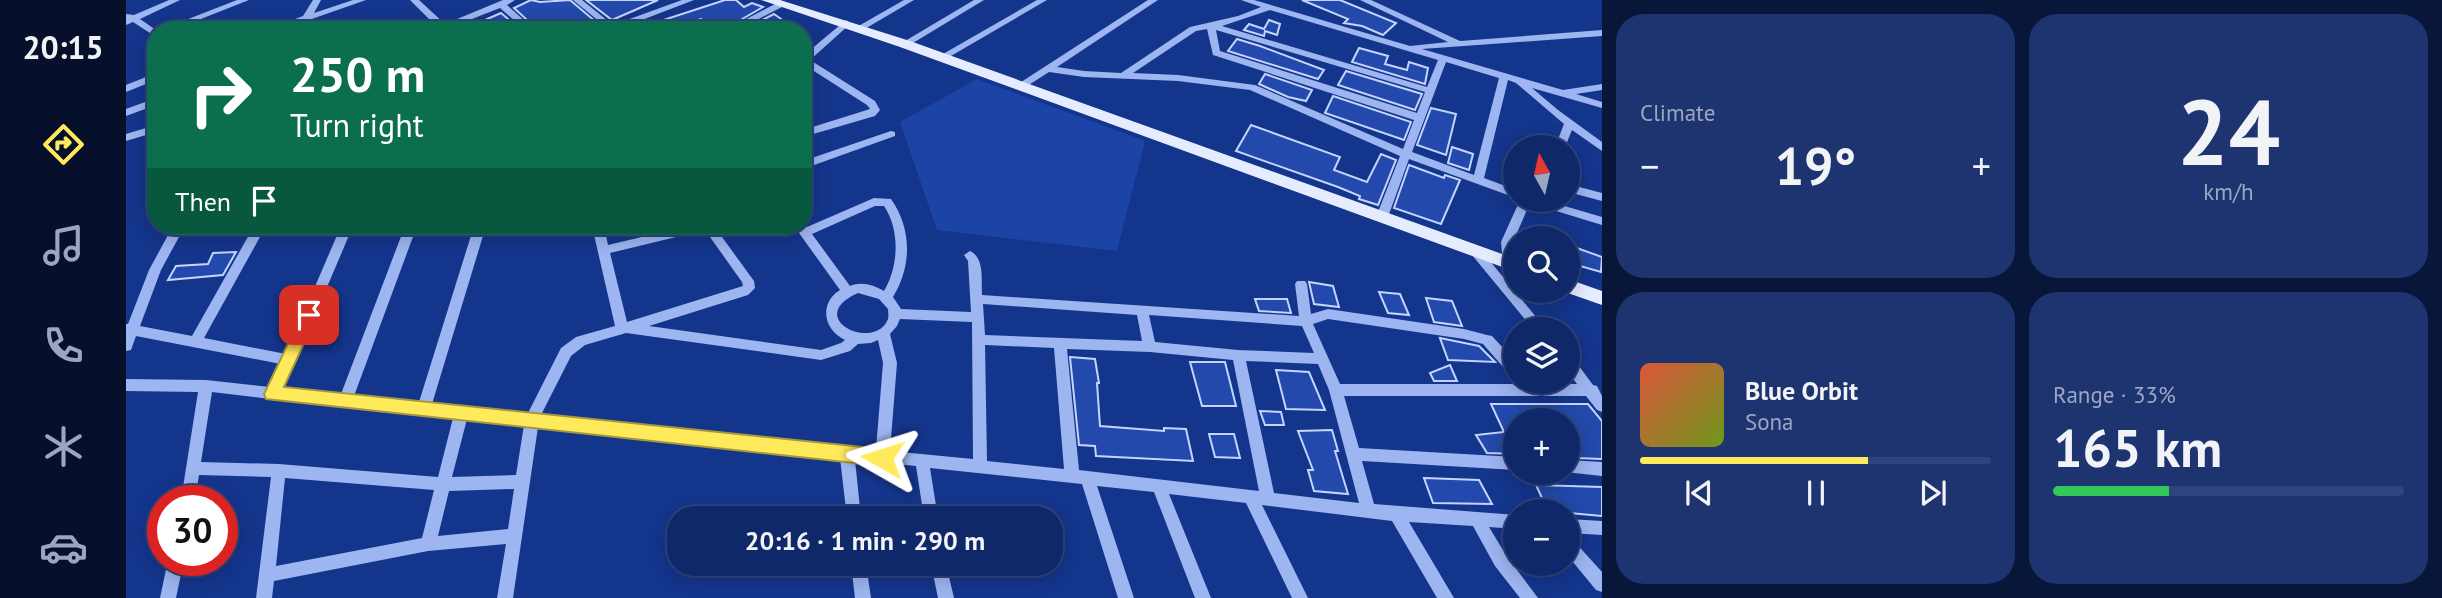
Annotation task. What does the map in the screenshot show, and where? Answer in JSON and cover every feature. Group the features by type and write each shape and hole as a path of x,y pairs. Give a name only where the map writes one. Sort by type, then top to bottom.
{"main road":[{"path":"774,2 853,25 1503,262"},
{"path":"1580,290 1602,298"}],"street":[{"path":"128,18 176,0"},
{"path":"188,21 245,0"},
{"path":"304,21 317,0"},
{"path":"297,21 362,0"},
{"path":"414,0 434,21"},
{"path":"461,21 511,0"},
{"path":"577,0 600,21"},
{"path":"645,21 690,0"},
{"path":"812,54 853,25 910,0"},
{"path":"905,44 980,0"},
{"path":"941,58 1042,0"},
{"path":"1021,86 1154,0"},
{"path":"1245,0 1602,104"},
{"path":"1364,0 1458,43"},
{"path":"746,21 774,2"},
{"path":"501,4 521,21"},
{"path":"1122,76 1193,29 1212,26 1270,6"},
{"path":"128,18 147,28"},
{"path":"1212,26 1216,53 1420,118"},
{"path":"1212,26 1431,91"},
{"path":"1407,48 1602,33"},
{"path":"1382,217 1443,58"},
{"path":"812,65 871,103 875,110 871,114 812,131"},
{"path":"1252,87 1257,67"},
{"path":"1049,69 1064,73 1178,78 1252,87 1406,154 1503,190"},
{"path":"1478,181 1504,76"},
{"path":"1517,79 1602,147"},
{"path":"126,89 147,80"},
{"path":"1563,93 1602,87"},
{"path":"126,113 147,105"},
{"path":"1564,135 1569,123"},
{"path":"126,138 147,131"},
{"path":"812,162 891,134"},
{"path":"1580,191 1602,197"},
{"path":"812,225 873,202 887,202 897,222 902,250 895,286 887,296"},
{"path":"1577,212 1602,221"},
{"path":"126,346 128,329 174,235"},
{"path":"195,342 255,235"},
{"path":"272,394 290,359 343,235"},
{"path":"345,402 408,235"},
{"path":"423,410 477,235"},
{"path":"601,235 622,327"},
{"path":"605,250 668,235"},
{"path":"505,598 532,419 566,352 581,341 622,327 744,292 748,288 748,281 713,235"},
{"path":"806,235 847,291"},
{"path":"1476,252 1530,317"},
{"path":"970,255 974,260 978,317 980,467"},
{"path":"1301,284 1306,321 1336,390 1368,509"},
{"path":"868,288 887,296 894,314 889,327 866,339 839,331 830,317 833,302 847,291 868,288"},
{"path":"977,299 1306,321 1328,314 1464,334 1491,343 1503,357"},
{"path":"1142,311 1150,347"},
{"path":"894,314 978,317"},
{"path":"622,327 821,355 845,347 856,338"},
{"path":"128,329 290,359"},
{"path":"882,458 890,363 883,332"},
{"path":"979,340 1150,347 1323,359"},
{"path":"1060,344 1079,477 1126,598"},
{"path":"1238,355 1268,498"},
{"path":"1580,376 1602,406"},
{"path":"126,385 206,386 1079,477 1396,514 1503,521"},
{"path":"191,485 206,386"},
{"path":"1336,390 1503,387"},
{"path":"1580,389 1592,390"},
{"path":"428,544 461,414"},
{"path":"847,454 853,506"},
{"path":"1355,454 1503,463"},
{"path":"922,461 929,506"},
{"path":"194,468 279,471 442,484 523,482"},
{"path":"1580,468 1602,469"},
{"path":"264,598 279,471"},
{"path":"1159,486 1203,598"},
{"path":"1250,496 1300,598"},
{"path":"1396,514 1446,598"},
{"path":"1478,519 1488,543 1509,575 1530,598"},
{"path":"1580,527 1602,528"},
{"path":"267,575 428,544 515,536"},
{"path":"1580,559 1602,584"},
{"path":"168,598 173,576"},
{"path":"860,576 863,598"},
{"path":"941,576 946,598"}],"shaded area":[{"path":"977,79 1145,141 1117,251 937,230 900,122"}],"building":[{"path":"531,0 570,0 595,21 528,21 514,8"},
{"path":"586,0 658,0 612,20"},
{"path":"725,0 736,0 744,7 752,3 763,7 739,21 660,21"},
{"path":"1302,0 1340,0 1396,23 1383,35 1362,26 1344,23 1348,19"},
{"path":"501,13 510,21 483,21"},
{"path":"774,14 784,21 760,21"},
{"path":"1269,20 1280,24 1277,35 1265,31 1264,36 1244,30 1249,24 1264,29"},
{"path":"1237,39 1324,70 1318,79 1228,51"},
{"path":"1359,48 1388,56 1385,64 1407,70 1409,62 1428,68 1425,84 1352,62"},
{"path":"1346,71 1422,94 1415,110 1338,85"},
{"path":"1265,74 1312,90 1306,101 1288,97 1259,84"},
{"path":"1333,96 1411,122 1404,140 1325,113"},
{"path":"1431,108 1456,114 1446,155 1417,145"},
{"path":"1251,125 1340,157 1334,170 1367,182 1381,154 1396,160 1378,205 1359,199 1360,196 1338,187 1236,151"},
{"path":"1452,147 1473,154 1469,170 1448,163"},
{"path":"1409,165 1444,178 1445,175 1460,180 1441,224 1394,208"},
{"path":"1580,249 1602,257 1601,272 1580,266"},
{"path":"236,252 223,275 168,280 176,266 208,264 213,253"},
{"path":"1309,282 1333,286 1339,307 1314,304"},
{"path":"1379,292 1400,294 1409,315 1388,313"},
{"path":"1426,298 1452,301 1462,326 1434,322"},
{"path":"1255,299 1287,299 1291,313 1259,311"},
{"path":"1440,338 1479,346 1495,362 1448,360"},
{"path":"1070,357 1095,359 1099,383 1100,426 1164,431 1164,428 1186,429 1193,461 1096,456 1095,446 1079,445"},
{"path":"1190,362 1225,362 1236,406 1202,406"},
{"path":"1450,365 1457,381 1434,381 1430,373"},
{"path":"1276,370 1309,372 1325,410 1286,409"},
{"path":"1491,404 1588,404 1602,421 1602,459 1580,458 1580,408 1503,408 1503,430"},
{"path":"1260,411 1281,412 1284,425 1265,425"},
{"path":"1332,430 1338,451 1335,451 1348,494 1314,491 1308,470 1313,470 1298,431"},
{"path":"1503,432 1503,454 1487,453 1476,435"},
{"path":"1209,434 1234,434 1240,458 1215,457"},
{"path":"1424,478 1479,480 1492,504 1433,503"},
{"path":"1536,485 1602,487 1602,516 1580,514 1580,499 1542,499"}],"route":[{"path":"309,315 272,394 532,419 882,458"}]}
